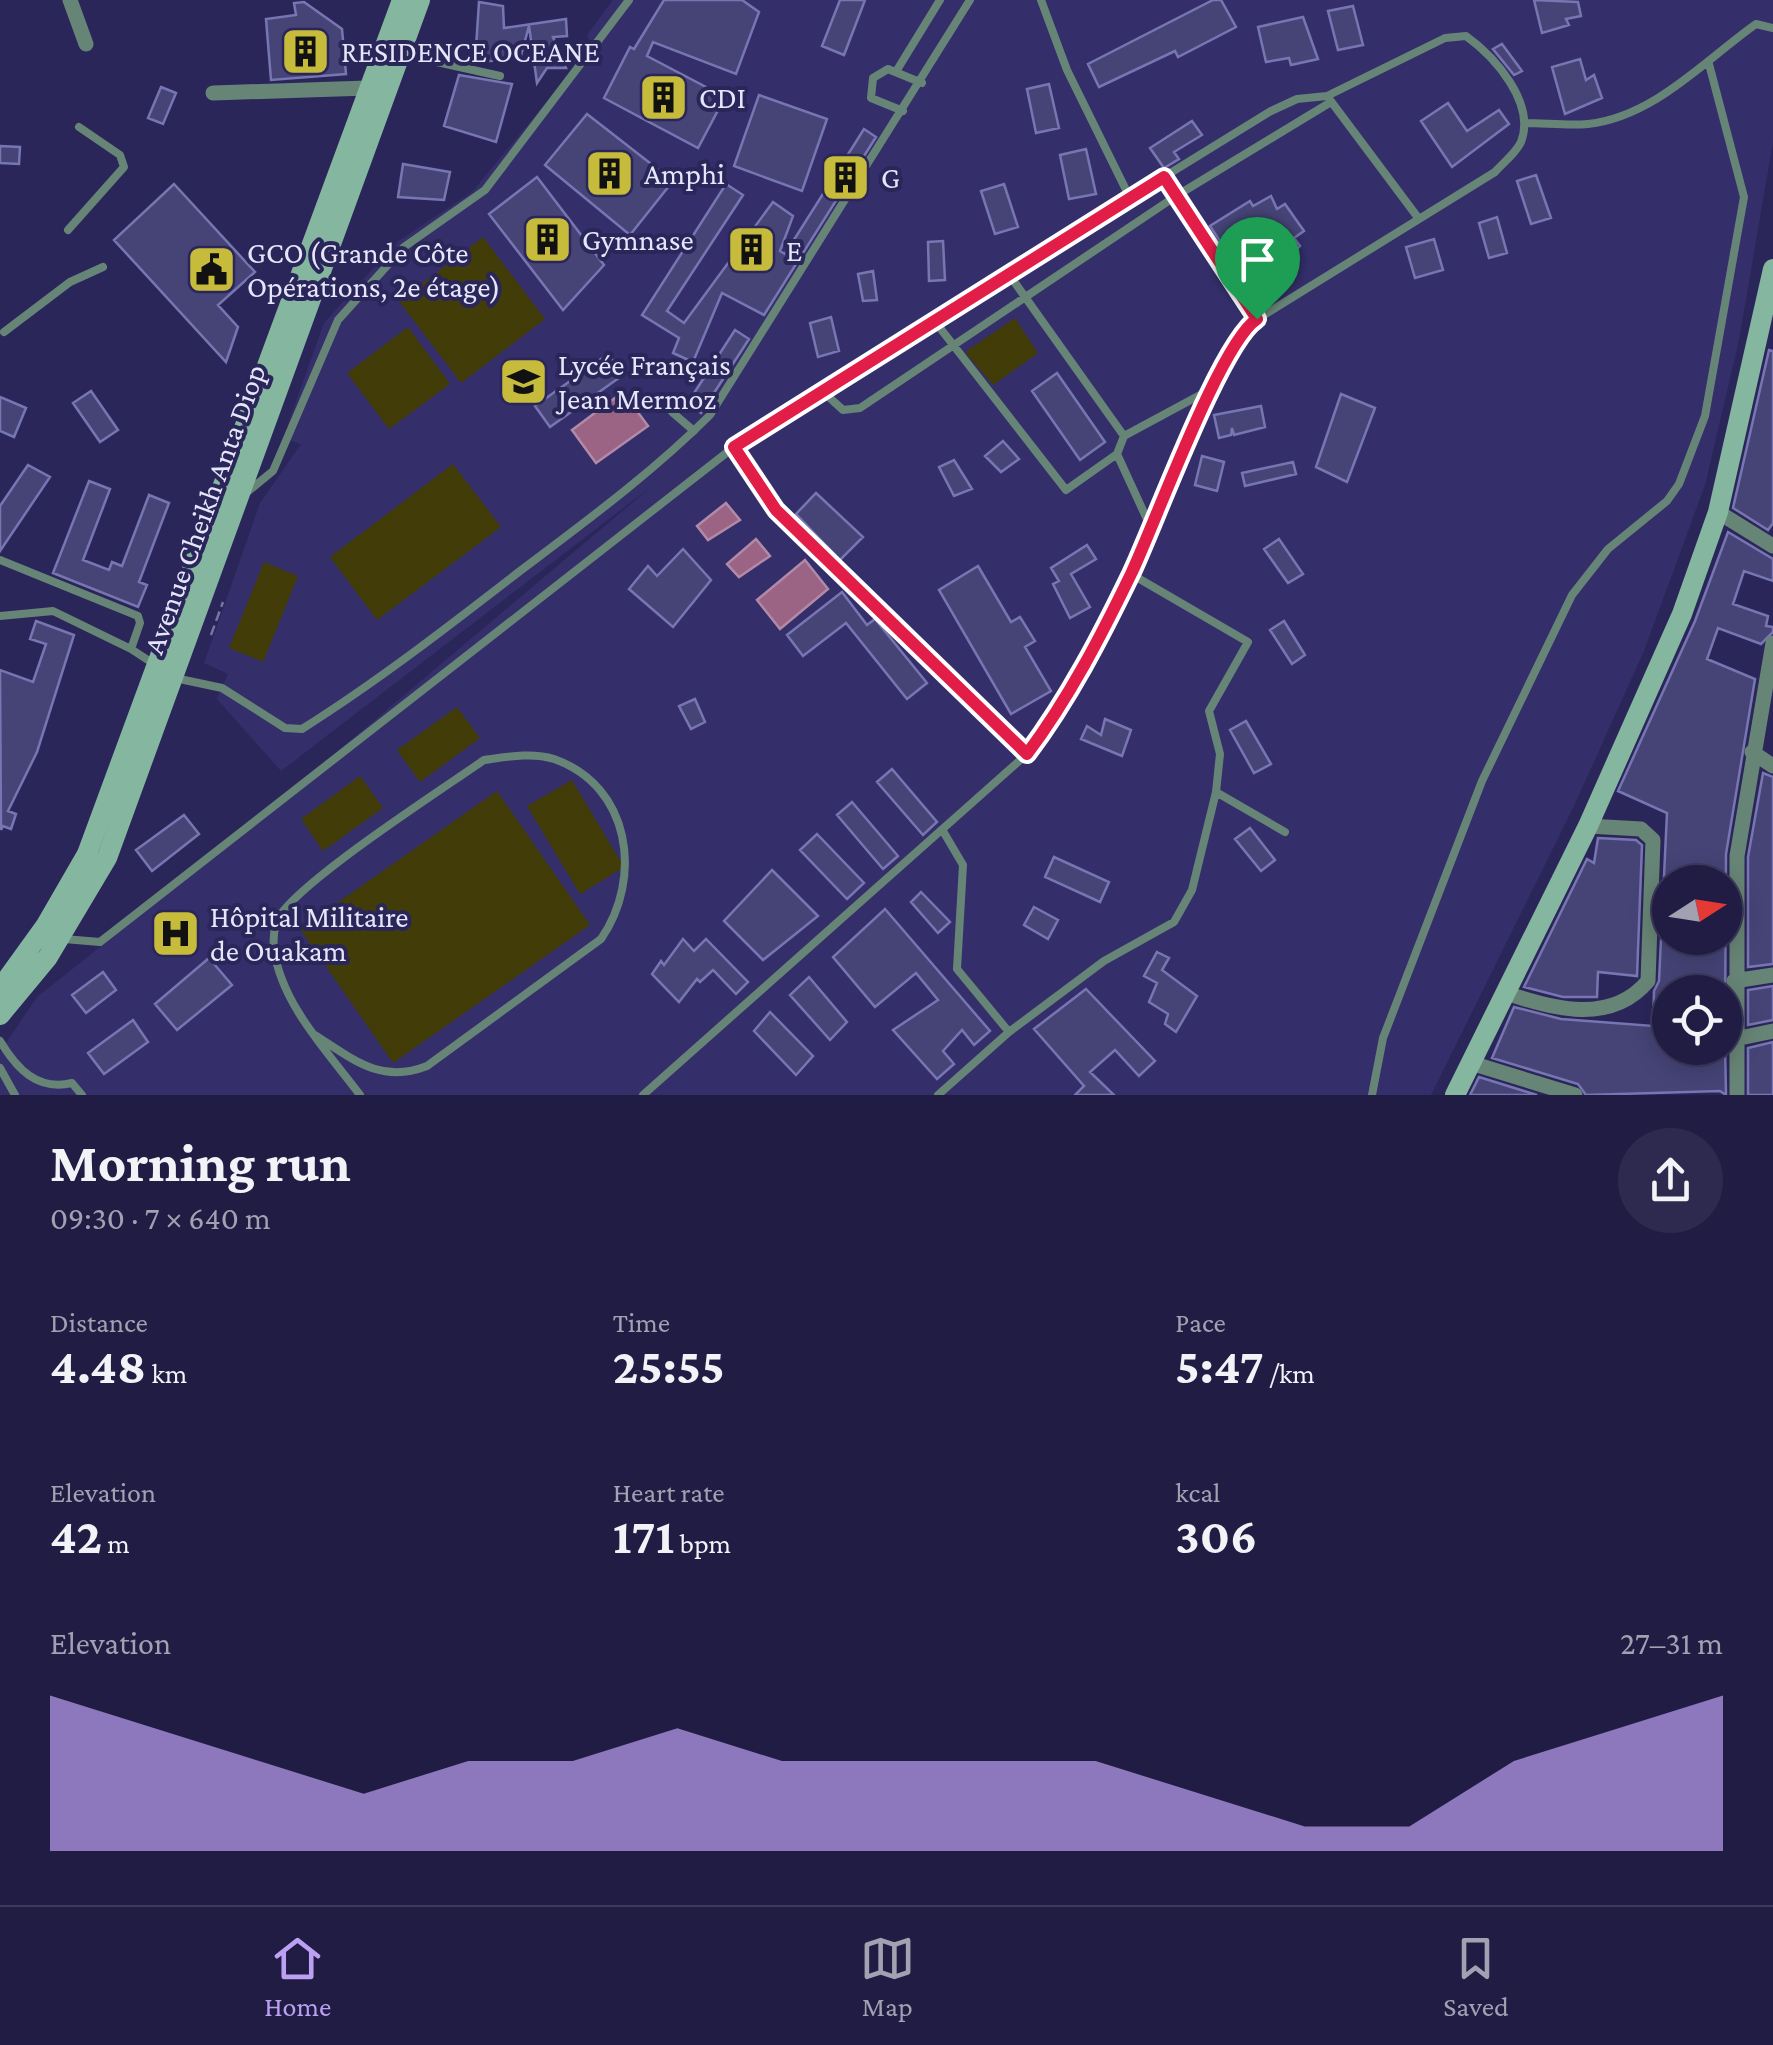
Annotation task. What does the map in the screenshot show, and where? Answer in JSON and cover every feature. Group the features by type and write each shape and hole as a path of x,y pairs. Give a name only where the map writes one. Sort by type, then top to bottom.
{"street":[{"path":"70,0 86,44"},
{"name":"Avenue Cheikh Anta Diop","path":"0,1015 60,938 107,858 166,672 402,0"},
{"name":"Avenue Cheikh Anta Diop","path":"0,989 46,925 87,854 166,672 240,497 420,0"},
{"path":"213,93 368,88"},
{"path":"1455,1095 1588,826 1682,614 1718,512 1773,269"},
{"path":"1718,512 1773,546"},
{"path":"1734,975 1738,856 1752,752 1773,643"},
{"path":"1752,752 1773,766"},
{"path":"1506,993 1554,1008 1616,1006 1637,994 1648,981 1653,840 1641,829 1588,826"},
{"path":"1742,980 1773,974"},
{"path":"1742,1037 1773,1031"},
{"path":"1471,1063 1574,1095"},
{"path":"1736,1065 1737,1095"}],"lane":[{"path":"240,497 273,471 338,320 404,247 485,190 629,0"},
{"path":"897,70 940,0"},
{"path":"0,616 53,611 131,649 166,672 222,688 285,728 302,729 393,668 608,504 710,415 922,83 970,0"},
{"path":"1041,0 1067,70 1130,198"},
{"path":"1525,123 1589,124 1617,117 1708,64 1756,24 1773,28"},
{"path":"642,1095 1027,754 1061,709 1131,574 1226,359 1257,319 1495,172 1520,146 1525,123 1516,92 1485,49 1466,36 1445,38 1329,99 1176,196 860,408 843,410 820,389"},
{"path":"401,54 500,76"},
{"path":"1372,1095 1383,1038 1475,798 1572,594 1608,549 1667,501 1679,484 1705,416 1744,197 1708,64"},
{"path":"904,111 871,98 874,78 888,69 922,83"},
{"path":"60,938 100,942 734,447 820,389 1271,112 1297,99 1329,99"},
{"path":"1329,99 1419,219"},
{"path":"68,230 124,167 120,155 79,127"},
{"path":"1164,177 1257,319"},
{"path":"4,332 70,282 103,267"},
{"path":"1008,273 1124,436"},
{"path":"933,319 1066,490 1117,454 1124,436 1212,388"},
{"path":"672,412 694,431"},
{"path":"734,447 776,510 1027,754"},
{"path":"1117,454 1151,528"},
{"path":"0,560 138,616 140,623 131,649"},
{"path":"938,1095 1009,1032 1104,961 1174,922 1192,890 1216,792 1220,754 1209,712 1248,642 1131,574"},
{"path":"316,1035 355,1060 402,1075 427,1066 601,939 617,915 628,872 621,830 594,784 553,759 518,756 484,760 310,885 277,920 274,950 293,1004 360,1095"},
{"path":"1216,792 1285,832"},
{"path":"943,831 963,865 957,969 1009,1032"},
{"path":"0,1041 15,1066 38,1082 72,1083 82,1095"},
{"path":"0,1068 15,1095"}],"path":[{"path":"211,635 222,602"}],"shaded area":[{"path":"613,0 1773,0 1773,142 1739,340 1705,485 1644,651 1574,806 1431,1095 0,1095 0,1052 37,997 197,870 652,486 281,771 217,699 228,674 204,663 260,503 301,444 283,438 324,323 397,242 472,192 592,47 587,35"},
{"path":"483,237 545,319 461,383 399,301"},
{"path":"1015,318 1038,353 993,385 965,352"},
{"path":"408,327 450,384 389,429 347,373"},
{"path":"623,392 648,426 596,463 572,430"},
{"path":"453,464 501,527 377,620 330,557"},
{"path":"726,503 740,520 708,540 697,526"},
{"path":"756,539 770,556 739,577 727,564"},
{"path":"805,560 828,589 780,629 757,600"},
{"path":"264,562 298,576 263,662 229,648"},
{"path":"457,707 480,738 420,782 397,750"},
{"path":"360,776 383,808 323,851 301,819"},
{"path":"572,780 624,867 580,894 527,806"},
{"path":"497,791 590,925 393,1063 300,929"}],"building":[{"path":"664,0 742,0 759,12 736,74 653,42 647,56 725,97 698,148 604,98 630,47 634,49"},
{"path":"840,0 865,0 844,55 822,46"},
{"path":"1213,0 1221,0 1236,27 1178,57 1175,51 1099,87 1088,64"},
{"path":"1534,0 1578,2 1581,16 1566,19 1569,25 1542,33"},
{"name":"RESIDENCE OCEANE","path":"304,2 342,29 346,74 271,80 266,19 296,15 294,3"},
{"path":"479,2 503,6 504,28 566,19 567,36 553,37 566,68 547,68 537,83 529,26 520,59 475,62"},
{"path":"1353,6 1363,45 1338,50 1328,11"},
{"path":"1303,17 1318,59 1291,65 1289,58 1266,62 1258,27"},
{"path":"1502,44 1522,71 1514,75 1493,49"},
{"path":"1580,59 1586,80 1594,75 1602,98 1565,114 1552,67"},
{"path":"459,75 512,84 496,142 444,126"},
{"path":"1049,84 1059,128 1036,133 1027,89"},
{"path":"161,87 176,93 163,124 148,118"},
{"path":"759,95 827,119 802,191 734,166"},
{"path":"1448,103 1467,131 1499,110 1509,124 1452,167 1421,121"},
{"name":"Amphi","path":"587,114 673,181 630,235 545,165"},
{"path":"1192,121 1202,135 1174,152 1179,159 1164,168 1150,148"},
{"path":"864,129 876,137 764,315 722,293 693,362 673,353 679,338 642,315 726,184 743,195 667,311 684,323 773,202 793,216 780,251 785,254"},
{"path":"0,146 20,147 19,164 0,163"},
{"path":"1086,149 1096,194 1069,199 1060,155"},
{"path":"403,164 450,172 444,200 398,197"},
{"path":"1536,175 1551,218 1531,224 1517,181"},
{"name":"Gymnase","path":"537,177 604,265 563,310 489,214"},
{"path":"174,184 255,272 218,305 238,327 226,362 114,240"},
{"path":"1004,184 1018,227 995,234 981,191"},
{"path":"1271,196 1277,209 1285,204 1304,231 1294,238 1300,246 1287,259 1246,281 1210,226 1250,201 1253,206"},
{"path":"1497,217 1507,253 1489,258 1479,223"},
{"path":"1434,239 1443,270 1415,278 1406,247"},
{"path":"943,241 945,280 929,281 928,242"},
{"path":"873,271 877,300 863,301 858,274"},
{"path":"831,317 839,351 818,357 810,323"},
{"path":"735,330 749,339 701,413 687,404"},
{"path":"1769,350 1773,351 1773,523 1768,530 1733,508"},
{"path":"608,354 623,375 550,427 535,406"},
{"path":"1057,373 1105,442 1080,460 1032,391"},
{"path":"91,391 118,430 100,442 73,403"},
{"path":"1341,394 1375,408 1347,482 1316,467"},
{"path":"0,397 26,408 14,437 0,431"},
{"path":"1261,406 1265,427 1234,435 1232,428 1231,435 1219,438 1214,415"},
{"path":"1003,441 1019,459 1001,472 985,456"},
{"path":"1202,456 1224,462 1217,491 1195,485"},
{"path":"954,460 972,489 954,496 939,467"},
{"path":"1293,462 1296,474 1245,486 1242,473"},
{"path":"28,465 50,477 0,551 0,506"},
{"path":"89,481 110,489 83,560 109,570 112,562 122,566 149,495 169,503 139,582 147,585 138,607 53,573"},
{"path":"816,493 863,537 840,560 796,514"},
{"path":"1728,532 1773,559 1773,581 1744,571 1733,604 1768,616 1766,626 1773,627 1773,632 1761,644 1718,628 1707,659 1755,679 1726,865 1665,865 1667,813 1618,791 1695,621"},
{"path":"1279,539 1303,574 1288,583 1264,549"},
{"path":"1087,545 1096,559 1071,574 1090,607 1070,618 1053,584 1059,581 1051,568"},
{"path":"683,549 711,580 673,627 629,589 648,566 657,576"},
{"path":"978,566 1011,622 1020,617 1035,641 1025,647 1051,691 1011,714 939,590"},
{"path":"842,592 867,625 875,619 927,683 907,699 846,623 803,656 787,635"},
{"path":"36,621 74,635 37,752 8,811 16,814 11,829 3,826 1,830 0,670 33,682 46,644 30,639"},
{"path":"1284,621 1305,655 1292,664 1270,630"},
{"path":"695,699 705,722 691,729 679,706"},
{"path":"1105,719 1131,730 1122,756 1081,739 1087,726 1101,735"},
{"path":"1246,721 1271,764 1254,773 1230,730"},
{"path":"892,769 937,822 923,835 877,782"},
{"path":"1763,773 1773,777 1773,964 1748,967 1748,857"},
{"path":"852,802 898,856 883,869 837,815"},
{"path":"184,815 199,834 152,871 136,850"},
{"path":"1250,828 1275,860 1261,871 1235,839"},
{"path":"817,834 864,883 847,899 800,850"},
{"path":"1598,838 1636,840 1642,845 1637,976 1598,972 1597,997 1563,997 1524,987 1587,859 1594,863"},
{"path":"1054,857 1109,882 1100,902 1045,877"},
{"path":"772,870 818,916 763,960 724,921"},
{"path":"921,892 950,922 938,933 911,902"},
{"path":"1034,907 1058,920 1048,939 1024,925"},
{"path":"885,909 990,1031 974,1045 962,1030 943,1051 954,1064 937,1079 893,1030 938,1000 916,973 875,1007 833,957"},
{"path":"683,939 694,951 706,939 748,982 736,994 713,970 700,982 697,979 679,1002 652,974 661,961 664,965"},
{"path":"1157,952 1169,958 1162,970 1197,996 1176,1032 1165,1024 1168,1014 1149,1002 1157,983 1144,976"},
{"path":"1660,955 1725,955 1725,975 1659,975"},
{"path":"209,958 232,985 177,1030 155,1004"},
{"path":"103,972 116,990 86,1013 72,995"},
{"path":"809,977 847,1022 830,1040 790,995"},
{"path":"1773,986 1773,1020 1748,1025 1748,990"},
{"path":"1086,989 1155,1061 1139,1076 1115,1050 1090,1072 1114,1095 1075,1095 1084,1086 1034,1029"},
{"path":"1514,1007 1561,1019 1652,1026 1652,1065 1725,1065 1726,1095 1720,1091 1586,1095 1578,1084 1492,1058"},
{"path":"770,1012 813,1056 796,1075 754,1031"},
{"path":"133,1020 148,1042 104,1074 88,1053"},
{"path":"1773,1042 1773,1095 1748,1095 1748,1048"},
{"path":"1479,1077 1537,1095 1470,1095"}],"place":[{"name":"RESIDENCE OCEANE","path":"306,51"},
{"name":"CDI","path":"664,97"},
{"name":"Amphi","path":"609,173"},
{"name":"G","path":"846,177"},
{"name":"Gymnase","path":"547,239"},
{"name":"E","path":"751,250"},
{"name":"GCO (Grande Côte Opérations, 2e étage)","path":"212,269"},
{"name":"Lycée Français Jean Mermoz","path":"523,381"},
{"name":"Hôpital Militaire de Ouakam","path":"175,933"}],"route":[{"path":"1164,177 1257,319 1226,359 1131,574 1061,709 1027,754 976,700 776,510 734,447 820,389 1164,177"}]}
